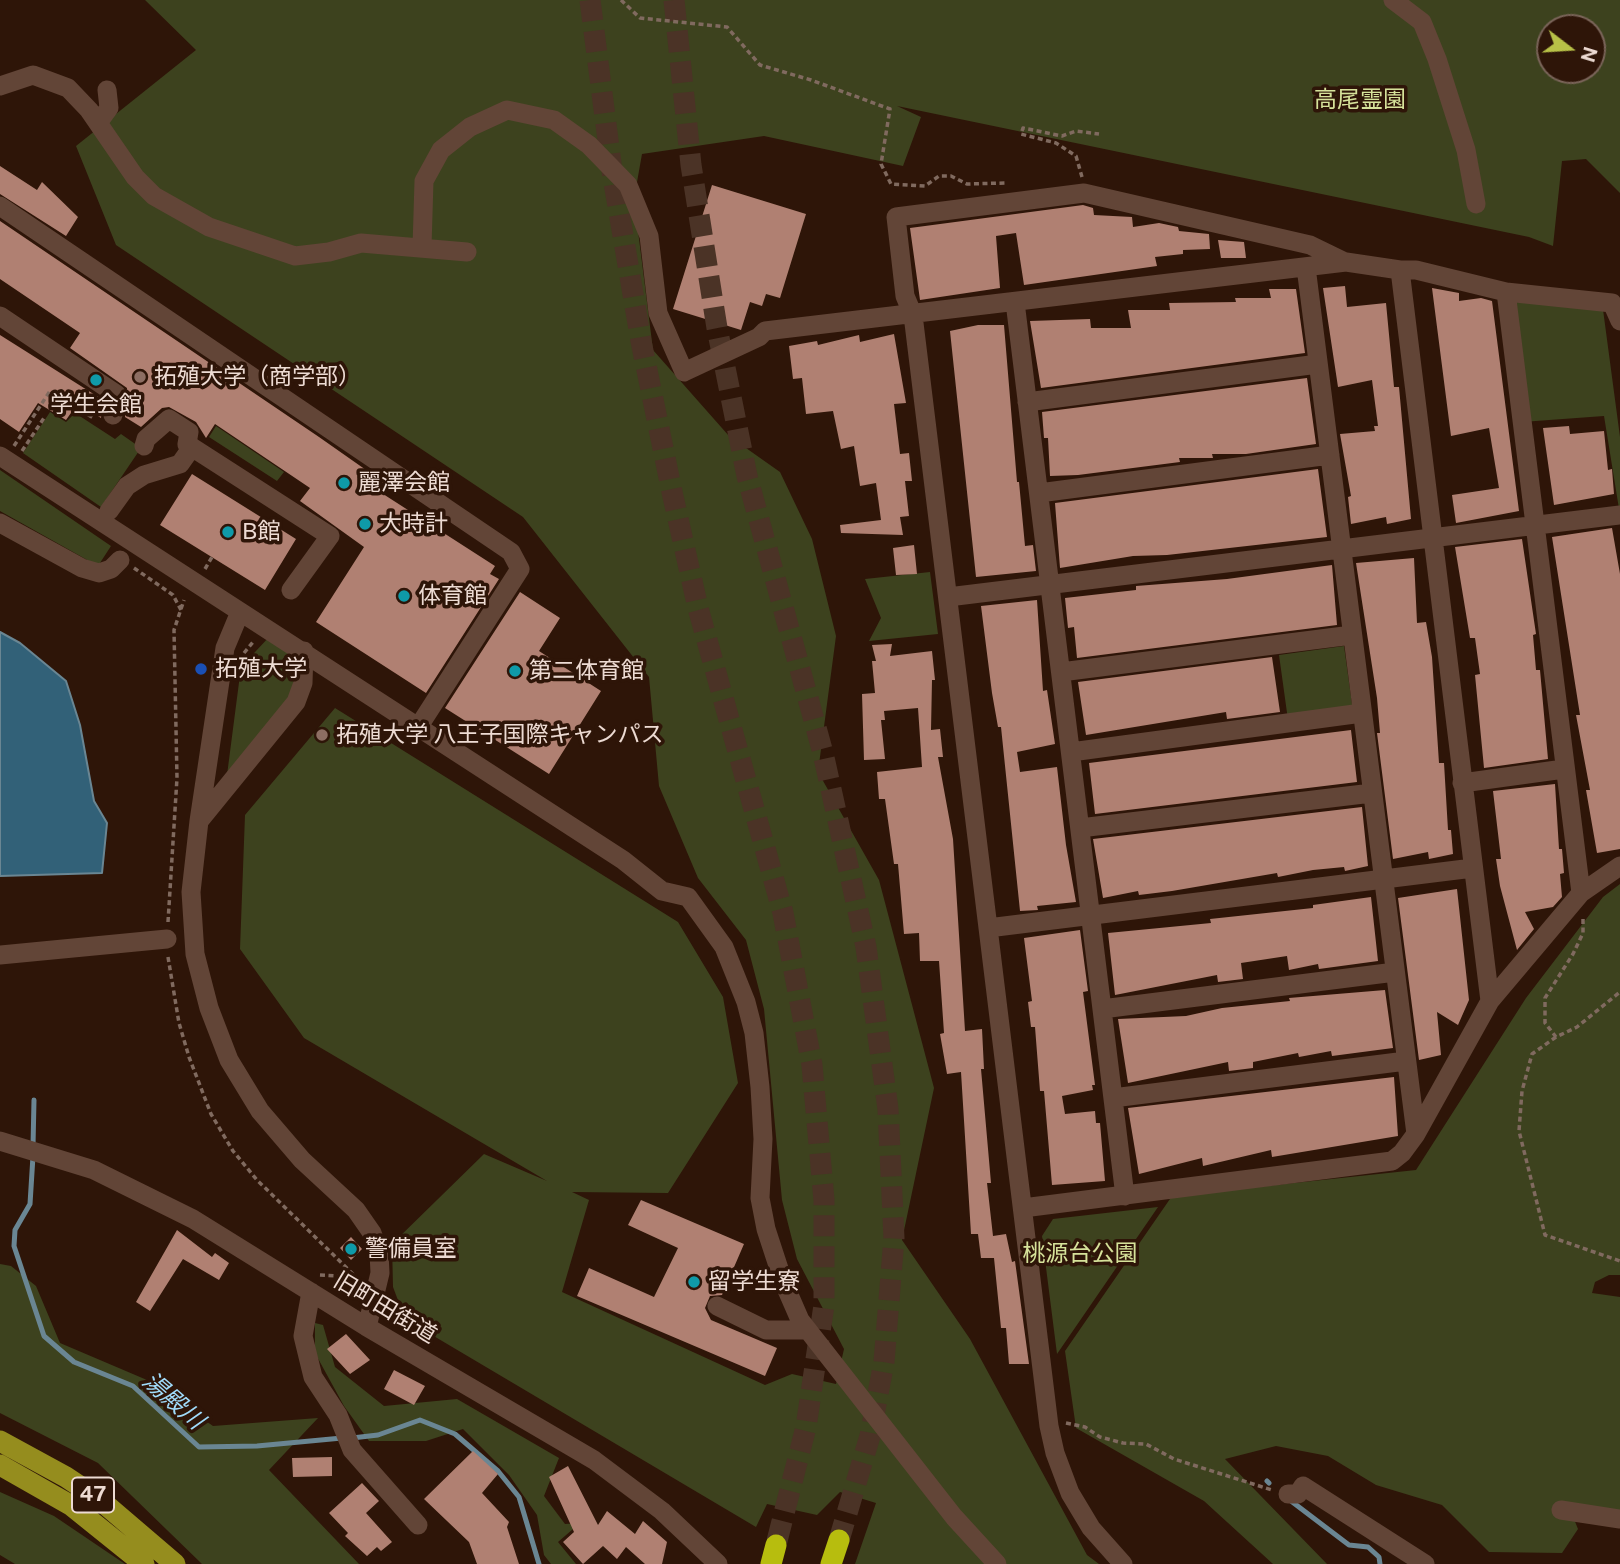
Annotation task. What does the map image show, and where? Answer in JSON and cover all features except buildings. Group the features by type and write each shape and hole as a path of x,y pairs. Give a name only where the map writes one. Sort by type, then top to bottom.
{"highway":[{"path":"831,1564 839,1540"}],"main road":[{"name":"47","path":"0,1441 66,1477 99,1499 175,1564"},
{"name":"47","path":"0,1465 72,1506 144,1564"}],"street":[{"path":"1393,0 1422,22 1437,59 1466,150 1476,204"},
{"path":"0,86 27,76 68,88 98,124 135,177 154,196 209,227 295,256 329,252 362,243 467,252"},
{"path":"98,124 109,108 107,89"},
{"path":"422,247 424,181 441,150 470,127 507,110 554,120 589,145 628,185 649,236 658,313 684,372 759,337 765,331 913,316 1346,262 1416,270 1506,292 1612,303 1620,321"},
{"path":"1123,1564 1084,1517 1070,1493 1055,1453 913,316 905,296 896,217 1010,200 1084,193 1310,245 1346,262"},
{"path":"0,206 511,552 520,569 419,726"},
{"path":"1306,267 1416,1134"},
{"path":"1400,270 1490,1001"},
{"path":"1506,292 1581,893"},
{"path":"1015,302 1125,1196"},
{"path":"0,316 116,394 108,419"},
{"path":"1027,402 1318,364"},
{"path":"144,446 146,439 169,418 189,432 187,444 330,536 290,590"},
{"path":"109,511 127,486 144,475 180,464 192,447"},
{"path":"1039,493 1330,455"},
{"path":"6,460 624,860 662,891 688,897 724,947 743,993 754,1033 762,1139 760,1198 766,1229 783,1281 806,1330 954,1517 997,1564"},
{"path":"948,597 1620,515"},
{"path":"0,523 82,568 99,573 126,564"},
{"path":"240,612 225,648 200,821 191,892 195,954 209,1008 229,1060 260,1111 302,1160 356,1210 372,1233 379,1253 380,1273 367,1327"},
{"path":"1061,672 1352,635"},
{"path":"200,821 296,702 303,683 304,651"},
{"path":"1071,752 1362,713"},
{"path":"1462,783 1564,769"},
{"path":"1080,828 1372,793"},
{"path":"1023,1208 1382,1164 1402,1153 1416,1134 1490,1001 1581,893 1620,866"},
{"path":"988,928 1473,868"},
{"path":"0,955 167,939"},
{"path":"1102,1009 1395,972"},
{"path":"1113,1098 1406,1061"},
{"name":"旧町田街道","path":"3,1142 94,1170 152,1196 312,1283 367,1327 594,1460 662,1511 718,1564"},
{"path":"312,1283 303,1336 313,1377 352,1450 418,1525"},
{"path":"717,1306 766,1330 806,1330"},
{"path":"1279,1492 1298,1494 1303,1486 1425,1564"},
{"path":"1561,1510 1620,1519"}],"path":[{"path":"621,0 640,18 727,27 760,65 890,108 881,164 891,184 925,186 939,176 951,176 967,184 1007,183 1010,200"},
{"path":"1084,193 1076,156 1056,143 1021,134 1023,128 1062,136 1076,131 1099,134"},
{"path":"6,460 50,391 108,419"},
{"path":"6,460 44,418"},
{"path":"201,574 212,557"},
{"path":"126,564 173,595 180,610"},
{"path":"184,600 174,631 177,778 167,939 178,1023 211,1114 233,1151 257,1180 356,1277 312,1283"},
{"path":"1556,1037 1545,1023 1545,998 1583,933 1581,893"},
{"path":"1620,992 1577,1027 1556,1037 1532,1054 1522,1091 1519,1131 1545,1235 1620,1261"},
{"path":"394,1308 401,1326"},
{"path":"1066,1423 1085,1427 1100,1437 1123,1443 1146,1444 1174,1459 1279,1492"}],"green space":[{"name":"高尾霊園","path":"145,0 1620,0 1620,193 1586,159 1562,161 1553,246 1529,237 897,106 921,117 903,166 764,136 642,154 634,199 653,350 729,436 780,472 812,539 836,636 818,772 879,880 934,1088 902,1240 970,1339 1087,1555 1099,1564 855,1564 876,1503 840,1492 817,1515 767,1504 756,1527 405,1319 393,1287 392,1244 484,1154 547,1181 304,1038 240,949 245,815 335,708 678,922 723,997 738,1083 668,1193 572,1192 589,1200 562,1292 765,1385 792,1374 836,1384 844,1349 797,1259 782,1200 764,1009 746,940 698,878 659,786 649,677 523,517 116,245 76,146 196,50"},
{"path":"1506,292 1602,302 1620,437 1620,515 1604,416 1522,422"},
{"path":"50,412 66,422 75,413 115,439 121,434 141,448 101,507 23,453"},
{"path":"216,426 284,472 277,481 209,437"},
{"path":"0,470 111,546 98,566 0,511"},
{"path":"930,572 938,634 869,641 881,618 865,579"},
{"path":"270,636 296,660 292,696 227,775 241,667"},
{"path":"1344,646 1353,711 1288,720 1279,655"},
{"path":"1620,884 1620,1275 1609,1275 1595,1282 1592,1293 1620,1297 1620,1512 1570,1509 1578,1529 1562,1553 1489,1552 1442,1505 1376,1485 1328,1456 1276,1446 1225,1459 1327,1564 1273,1564 1204,1501 1076,1428 1065,1351 1172,1196 1416,1170 1526,998 1603,897"},
{"name":"桃源台公園","path":"1158,1207 1057,1354 1042,1236 1053,1219"},
{"path":"0,1264 11,1266 36,1286 60,1343 147,1380 213,1426 318,1418 269,1470 359,1564 202,1564 98,1463 0,1413"},
{"path":"315,1323 323,1325 335,1367 384,1406 457,1399 559,1458 544,1496 565,1524 580,1523 558,1542 576,1564 551,1564 544,1555 537,1515 509,1475 463,1429 426,1441 369,1441 344,1406 315,1353"},
{"path":"0,1492 54,1516 125,1564 15,1564 0,1555"}],"water":[{"path":"0,632 20,643 66,681 80,725 94,801 107,823 102,873 0,876"}],"waterway":[{"name":"湯殿川","path":"33,1146 34,1100"},
{"name":"湯殿川","path":"33,1156 30,1204 15,1230 14,1246 44,1336 74,1362 133,1386 199,1447 257,1446 342,1438"},
{"name":"湯殿川","path":"352,1438 378,1435 420,1420 455,1434 498,1471 519,1497 539,1564"},
{"path":"1291,1501 1349,1545 1368,1547 1379,1557 1380,1564"}],"tunnel":[{"path":"590,0 612,171 641,341 672,492 698,608 783,913 812,1065 824,1200 824,1305 806,1427 776,1545"},
{"path":"674,0 691,165 717,328 747,476 823,753 866,947 888,1109 894,1238 884,1362 870,1436 839,1540"}],"place":[{"name":"拓殖大学（商学部）","path":"140,377"},
{"name":"学生会館","path":"96,380"},
{"name":"麗澤会館","path":"344,483"},
{"name":"大時計","path":"365,524"},
{"name":"B館","path":"228,532"},
{"name":"体育館","path":"404,596"},
{"name":"拓殖大学","path":"201,669"},
{"name":"第二体育館","path":"515,671"},
{"name":"拓殖大学 八王子国際キャンパス","path":"322,735"},
{"name":"警備員室","path":"351,1249"},
{"name":"留学生寮","path":"694,1282"}]}
